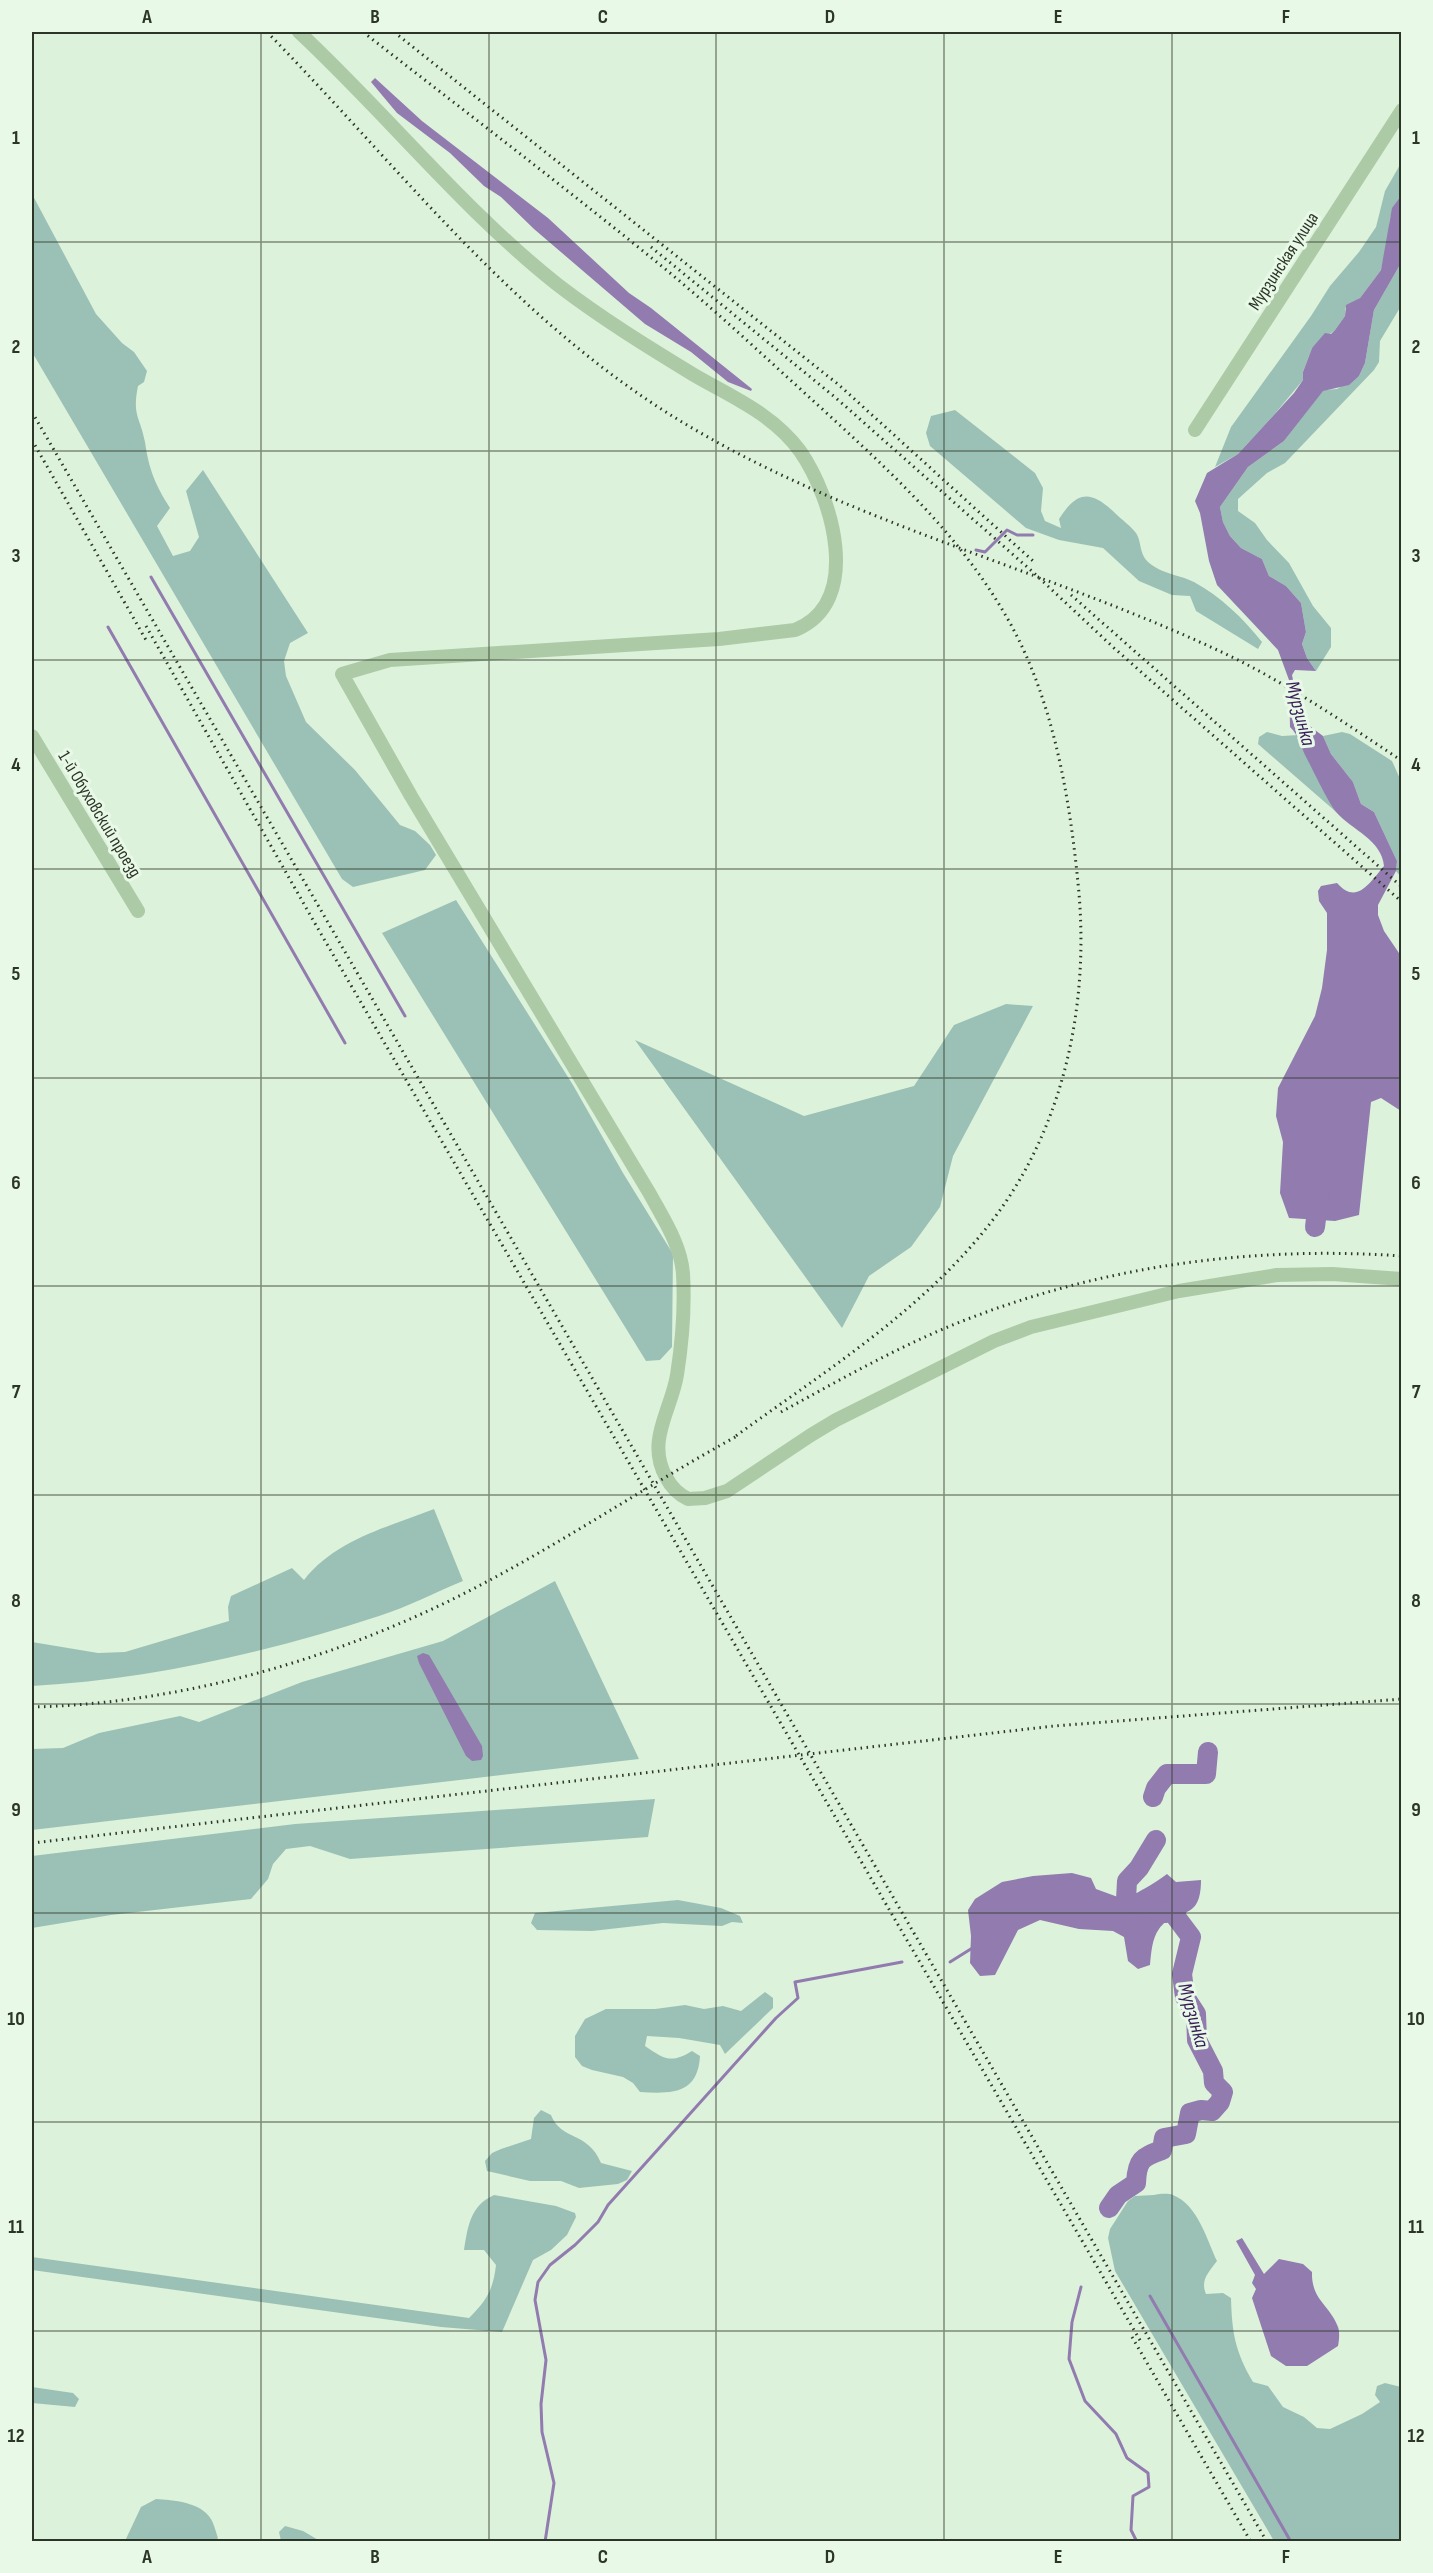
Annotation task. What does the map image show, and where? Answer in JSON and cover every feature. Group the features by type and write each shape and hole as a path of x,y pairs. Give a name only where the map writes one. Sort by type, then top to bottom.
{"street":[{"path":"299,32 499,235 557,284 652,349 768,417 800,451 818,483 830,520 836,556 831,591 821,613 806,625 795,630 719,639 390,660 342,674 411,796 650,1194 677,1244 683,1274 680,1352 673,1393 657,1444 660,1464 670,1485 688,1499 705,1498 727,1491 836,1420 994,1341 1031,1327 1179,1291 1277,1275 1332,1274 1401,1279"},
{"name":"Мурзинская улица","path":"1195,430 1401,110"},
{"name":"1-й Обуховский проезд","path":"32,736 138,911"}],"shaded area":[{"path":"1401,163 1401,196 1390,218 1388,241 1381,270 1360,298 1345,308 1345,316 1335,330 1312,348 1303,372 1303,380 1273,416 1238,454 1215,467 1231,427 1330,286 1359,252 1376,227 1385,191"},
{"path":"32,194 96,314 122,343 134,352 147,371 144,382 138,386 136,410 148,461 170,508 157,526 173,556 190,551 199,537 186,491 203,470 308,633 290,643 284,661 286,676 306,722 355,770 400,825 415,831 430,845 436,855 425,870 353,887 342,879 32,352"},
{"path":"1401,263 1401,306 1380,341 1379,362 1374,370 1285,463 1267,473 1238,499 1238,511 1255,523 1267,540 1289,563 1313,606 1331,628 1331,647 1316,671 1307,658 1302,644 1306,632 1301,603 1286,586 1269,576 1262,559 1241,548 1230,536 1223,522 1220,507 1248,467 1284,441 1323,390 1337,389 1359,376 1365,363 1374,310"},
{"path":"955,410 1035,473 1043,488 1041,511 1045,521 1061,528 1059,519 1073,502 1086,497 1100,501 1134,530 1145,559 1149,563 1194,582 1222,601 1262,642 1258,649 1196,611 1190,596 1172,595 1139,581 1103,548 1059,540 1026,528 930,446 926,433 931,416"},
{"path":"1267,732 1282,736 1299,735 1309,761 1335,811 1258,744 1259,737"},
{"path":"1342,732 1350,734 1392,761 1401,781 1401,877 1396,871 1397,861 1374,812 1361,804 1353,782 1331,754 1323,736"},
{"path":"456,900 573,1085 673,1254 672,1347 660,1360 646,1361 382,933"},
{"path":"1006,1004 1033,1006 953,1156 940,1207 911,1247 869,1276 842,1328 635,1040 804,1116 914,1086 954,1025"},
{"path":"434,1509 463,1581 390,1612 251,1652 120,1678 32,1686 32,1642 98,1653 125,1652 229,1621 228,1607 231,1596 292,1568 304,1580 331,1555 363,1536"},
{"path":"555,1581 639,1759 32,1830 32,1749 63,1748 99,1733 180,1716 199,1722 302,1682 443,1641"},
{"path":"655,1799 648,1837 350,1859 310,1846 286,1849 273,1864 268,1879 251,1899 111,1915 32,1928 32,1856 295,1824"},
{"path":"678,1900 721,1908 740,1916 743,1923 732,1922 722,1926 663,1923 592,1931 537,1930 531,1923 535,1913"},
{"path":"765,1992 773,1998 773,2008 725,2054 720,2045 679,2038 647,2036 645,2046 663,2057 678,2058 692,2051 700,2056 698,2069 689,2085 673,2092 640,2092 633,2083 623,2077 582,2066 575,2057 575,2036 585,2019 606,2009 655,2009 685,2005 704,2009 723,2006 741,2011"},
{"path":"541,2110 551,2115 561,2129 589,2146 601,2163 632,2171 627,2180 618,2184 579,2188 561,2181 530,2181 487,2171 485,2161 492,2153 531,2139 534,2118"},
{"path":"1166,2194 1182,2200 1195,2215 1217,2261 1205,2280 1206,2294 1223,2293 1231,2298 1232,2322 1242,2361 1253,2382 1268,2386 1283,2407 1304,2417 1317,2428 1330,2429 1362,2414 1380,2402 1375,2395 1377,2386 1385,2383 1401,2387 1401,2541 1274,2541 1115,2271 1108,2238 1110,2229 1128,2201 1135,2196"},
{"path":"494,2195 556,2206 575,2213 576,2217 567,2235 551,2250 533,2260 502,2332 441,2327 32,2270 32,2257 469,2318 488,2294 496,2265 484,2250 464,2250 467,2233 475,2211"},
{"path":"32,2387 73,2393 79,2399 75,2407 32,2403"},
{"path":"156,2499 186,2503 201,2509 211,2519 218,2538 215,2542 125,2541 141,2507"},
{"path":"285,2526 303,2531 320,2541 281,2541 279,2532"}],"water":[{"path":"375,78 422,121 548,218 629,293 752,389 751,391 728,382 691,352 645,324 534,229 501,197 484,186 450,153 397,113 371,82"},
{"path":"1401,196 1401,263 1374,310 1365,363 1359,376 1349,385 1323,391 1284,441 1248,467 1220,507 1223,522 1230,536 1241,548 1262,559 1269,576 1286,586 1301,603 1306,632 1302,644 1307,658 1316,671 1295,670 1292,675 1297,700 1307,724 1323,736 1331,754 1353,782 1361,804 1374,812 1397,861 1396,871 1378,905 1378,915 1384,931 1401,956 1401,1111 1381,1098 1371,1102 1359,1215 1335,1221 1289,1218 1280,1193 1283,1142 1276,1116 1278,1088 1315,1016 1322,988 1327,950 1327,913 1319,901 1318,891 1321,886 1337,883 1344,890 1357,892 1363,889 1384,866 1378,849 1372,842 1336,812 1290,727 1289,680 1278,650 1217,585 1195,501 1207,473 1238,454 1294,393 1303,380 1303,372 1312,348 1325,333 1331,334 1335,330 1345,316 1346,305 1360,298 1381,270 1392,208"},
{"path":"423,1653 429,1655 482,1746 481,1760 472,1761 466,1756 419,1663 417,1656"},
{"path":"1072,1873 1091,1878 1096,1889 1126,1900 1167,1874 1176,1882 1201,1880 1200,1894 1192,1909 1166,1922 1159,1929 1153,1941 1150,1965 1138,1969 1128,1961 1124,1937 1113,1931 1079,1929 1040,1920 1018,1930 995,1975 980,1976 970,1963 971,1936 968,1910 975,1899 1002,1882 1033,1876"},
{"path":"1242,2238 1264,2274 1279,2259 1303,2264 1312,2272 1318,2296 1335,2319 1338,2327 1338,2346 1307,2366 1286,2366 1271,2356 1252,2298 1256,2289 1252,2283 1255,2275 1236,2241"}],"waterway":[{"path":"976,550 985,552 1007,530 1017,535 1033,535"},
{"path":"151,577 405,1016"},
{"path":"108,627 345,1043"},
{"name":"Мурзинка","path":"1315,1227 1319,1194"},
{"name":"Мурзинка","path":"1153,1797 1156,1788 1167,1774 1206,1774 1208,1752"},
{"name":"Мурзинка","path":"1109,2208 1118,2195 1136,2183 1139,2164 1142,2160 1162,2150 1164,2138 1186,2134 1190,2113 1201,2110 1212,2111 1220,2102 1223,2092 1214,2083 1213,2071 1197,2040 1196,2014 1185,1997 1182,1974 1191,1937 1176,1917 1176,1910 1165,1913 1126,1900 1127,1881 1139,1868 1156,1840"},
{"path":"950,1962 974,1947"},
{"path":"545,2542 554,2483 542,2432 541,2404 546,2360 535,2300 538,2282 550,2265 598,2222 608,2205 776,2018 798,1998 795,1982 902,1962"},
{"name":"Мурзинка","path":"1081,2287 1072,2322 1069,2359 1085,2401 1116,2434 1127,2458 1148,2473 1149,2487 1133,2496 1131,2530 1137,2542"},
{"path":"1150,2296 1291,2542"}],"railway":[{"path":"267,32 418,195 521,298 576,347 635,391 699,432 760,465 823,494 888,521 1084,594 1238,660 1309,700 1402,761"},
{"path":"363,32 668,272 729,324 916,498 964,554 1006,616 1035,678 1056,745 1069,814 1078,883 1081,927 1080,971 1076,1015 1068,1058 1056,1100 1040,1141 1019,1180 995,1217 938,1281 873,1337 733,1438"},
{"path":"394,32 839,385 1033,561"},
{"path":"651,247 836,398 1035,574 1114,648 1402,902"},
{"path":"32,412 1267,2542"},
{"path":"32,440 146,640"},
{"path":"1071,595 1402,887"},
{"path":"146,626 317,927 1141,2342"},
{"path":"781,1412 922,1338 998,1308 1054,1290 1111,1276 1226,1258 1343,1253 1402,1256"},
{"path":"32,1707 129,1699 177,1692 273,1669 365,1638 494,1578 739,1435"},
{"path":"32,1843 1054,1726 1402,1699"},
{"path":"1132,2337 1251,2542"}]}
